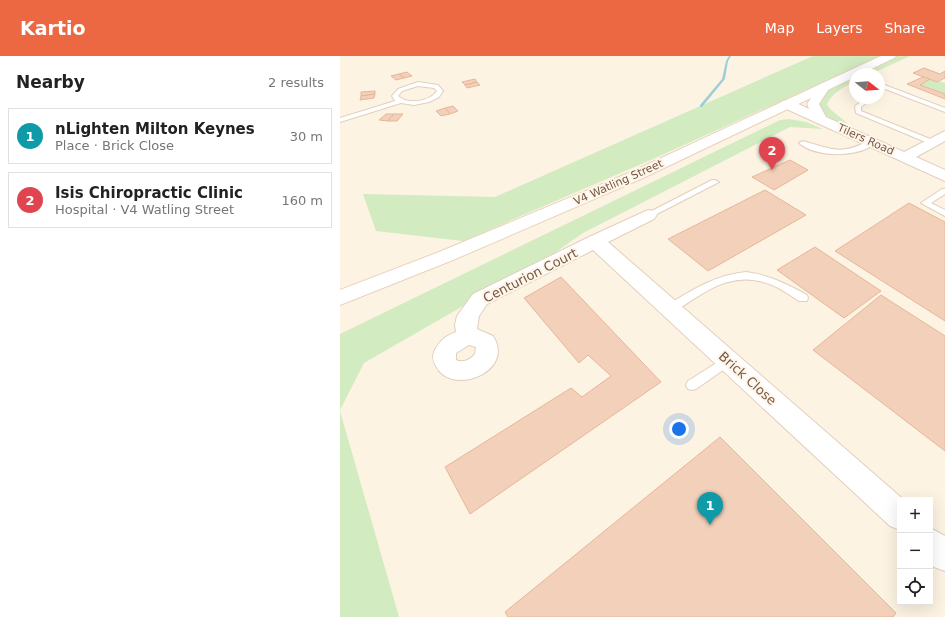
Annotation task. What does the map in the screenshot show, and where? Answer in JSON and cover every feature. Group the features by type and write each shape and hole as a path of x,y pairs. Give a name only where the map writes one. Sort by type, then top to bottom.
{"street":[{"name":"V4 Watling Street","path":"340,298 452,254 637,175 890,56"},
{"path":"820,119 813,104 824,87"},
{"name":"Tilers Road","path":"787,104 905,156 945,176"},
{"path":"905,156 945,135"},
{"name":"Centurion Court","path":"468,336 465,326 468,314 480,299 648,215"},
{"name":"Brick Close","path":"595,241 897,513"},
{"path":"933,546 945,556"}],"lane":[{"path":"340,120 401,101 422,102 435,97 440,91 436,86 431,84 411,85 396,93 395,96 401,101"},
{"path":"885,87 945,110"},
{"path":"861,104 858,106 858,112 931,141"},
{"path":"803,143 818,149 844,153 854,151 873,142"},
{"path":"648,215 715,182"},
{"path":"945,191 926,203 945,213"},
{"path":"670,309 712,283 726,277 744,275 761,277 776,283 803,298"},
{"path":"692,385 728,360"}],"green space":[{"path":"813,56 881,56 854,68 849,68 849,70 653,159 463,241 376,231 363,194 495,197"},
{"path":"892,56 910,56 884,68 866,68"},
{"path":"849,76 849,85 839,90 832,96 827,104 830,109 847,123 838,127 820,119 813,104 824,87"},
{"path":"930,79 945,83 945,94 920,85"},
{"path":"789,119 806,122 823,129 790,127 583,233 550,256 364,363 340,410 340,334 780,120"},
{"path":"340,411 399,617 340,617"}],"building":[{"path":"924,68 940,74 945,71 945,78 937,82 913,73"},
{"path":"407,72 412,76 404,78 399,74"},
{"path":"399,74 404,78 396,80 391,76"},
{"path":"923,77 930,79 920,85 945,94 945,99 907,84"},
{"path":"475,79 477,82 465,85 462,82"},
{"path":"477,82 480,85 467,88 465,85"},
{"path":"375,91 375,94 361,96 361,92"},
{"path":"375,94 374,98 360,100 361,96"},
{"path":"453,106 458,111 450,114 445,108"},
{"path":"445,108 450,114 441,116 436,111"},
{"path":"386,114 394,114 388,121 379,120"},
{"path":"394,114 403,114 397,121 388,121"},
{"path":"790,160 808,170 774,190 752,177"},
{"path":"765,190 806,215 708,271 668,239"},
{"path":"909,203 945,222 945,321 835,251"},
{"path":"815,247 881,291 844,318 777,270"},
{"path":"561,277 661,382 470,514 445,467 571,388 582,397 611,376 588,355 579,363 524,298"},
{"path":"881,295 945,336 945,451 813,350"},
{"path":"720,437 896,613 893,617 508,617 505,612"}],"waterway":[{"path":"701,106 723,79 727,61 730,56"}],"place":[{"name":"Isis Chiropractic Clinic","path":"772,170"},
{"name":"nLighten Milton Keynes","path":"710,525"}]}
